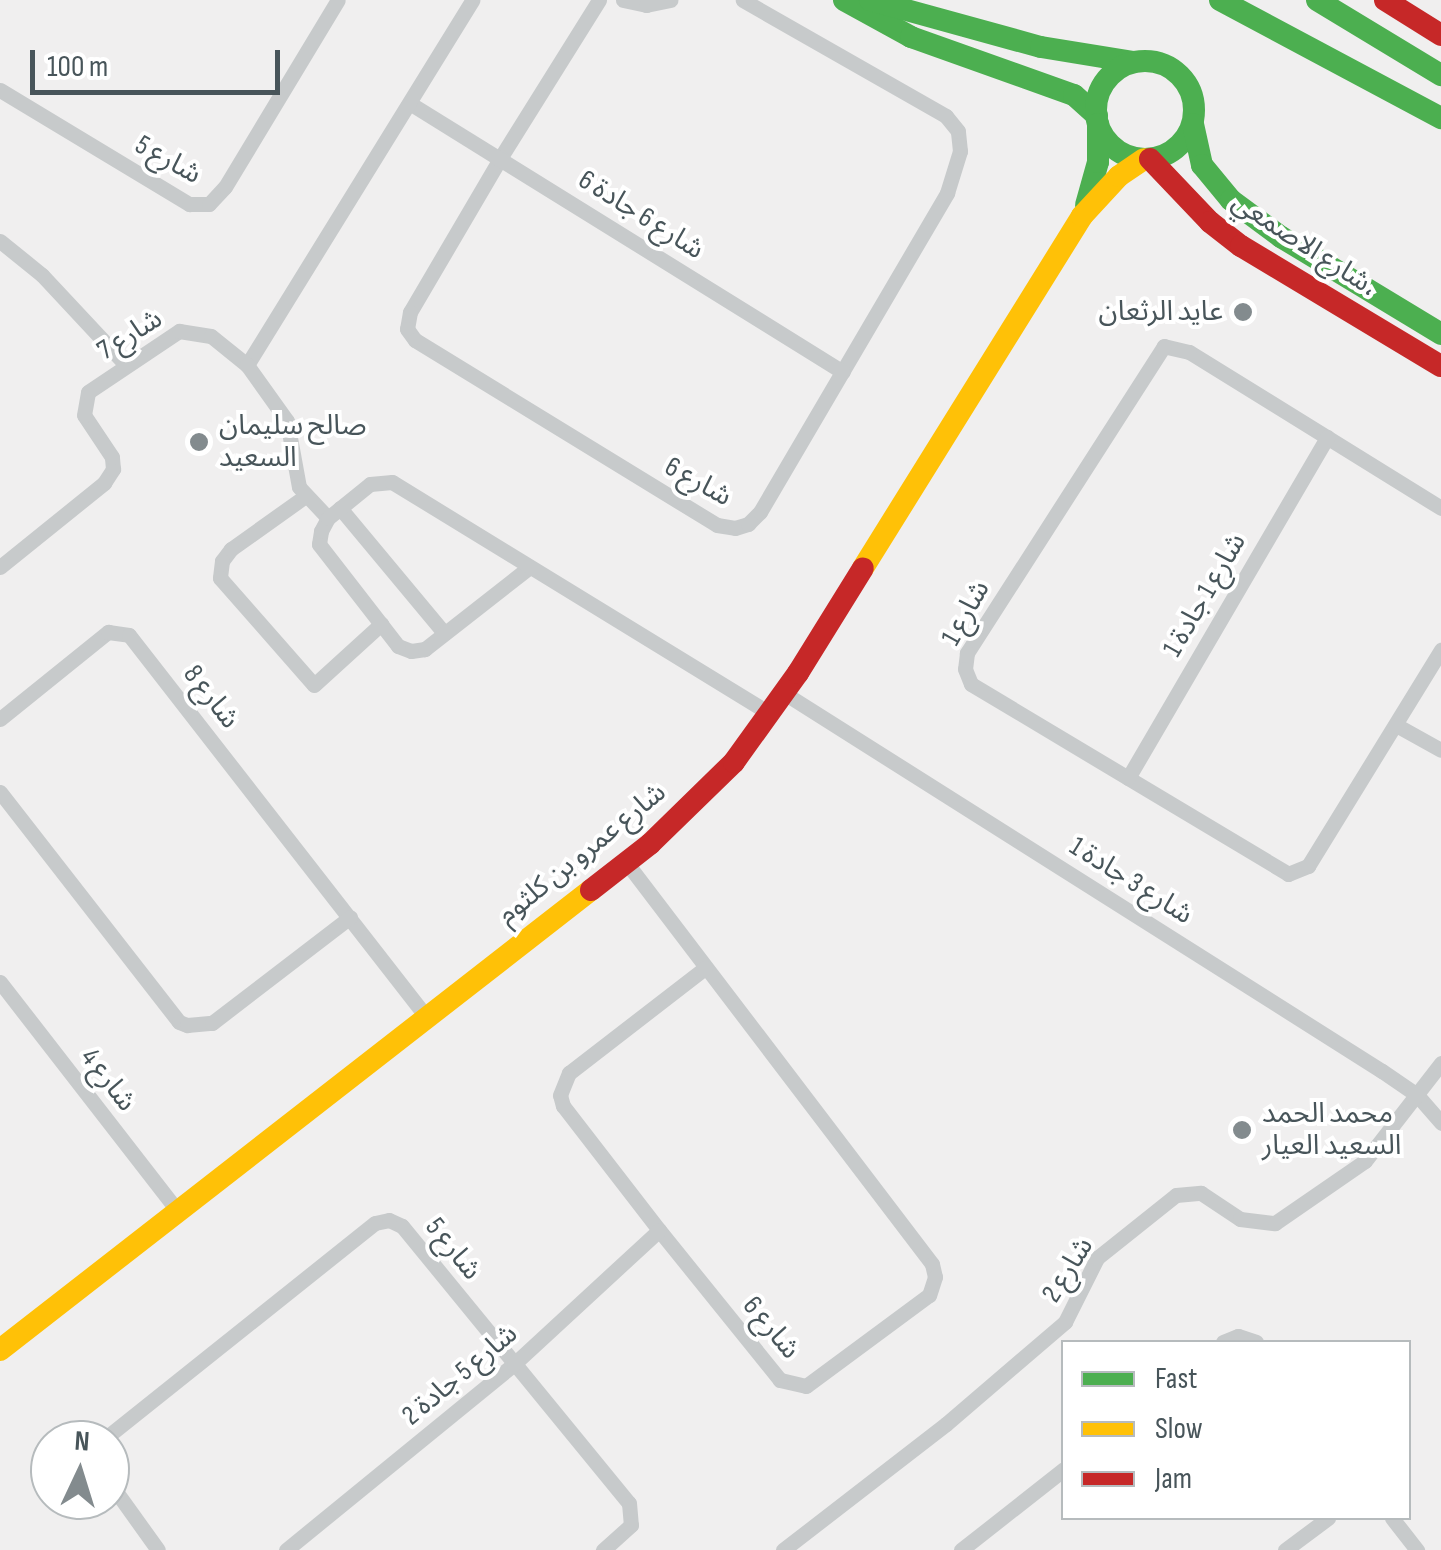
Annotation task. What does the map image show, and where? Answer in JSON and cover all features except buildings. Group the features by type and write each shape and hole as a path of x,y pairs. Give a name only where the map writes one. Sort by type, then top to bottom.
{"main road":[{"path":"844,0 911,37 1074,96 1097,118 1114,148 1147,159 1168,154 1184,141 1193,124 1194,108 1182,78 1170,68 1041,47 870,0"},
{"path":"1220,0 1441,118"},
{"path":"1317,0 1441,75"},
{"path":"1385,0 1441,34"},
{"path":"1097,118 1102,87 1123,66 1138,62"},
{"name":"شارع عمرو بن كلثوم","path":"1082,216 1098,162 1097,118"},
{"name":"شارع الاصمعي،","path":"1193,124 1202,165 1231,200 1281,236 1441,334"},
{"name":"شارع عمرو بن كلثوم","path":"0,1350 626,862 734,762 784,692 1082,216 1118,176 1147,159"},
{"name":"شارع الاصمعي،","path":"1147,159 1210,222 1241,246 1441,366"}],"street":[{"name":"شارع 5","path":"0,90 189,204 209,204 225,187 338,0"},
{"path":"247,365 472,0"},
{"name":"شارع 6","path":"599,0 410,312 407,329 415,340 724,527 742,527 760,512 947,193 960,150 958,131 946,116 743,0"},
{"path":"624,0 646,5 670,0"},
{"name":"شارع 6 جادة 6","path":"411,104 844,372"},
{"path":"0,241 42,275 126,364"},
{"name":"شارع 7","path":"0,567 110,474 112,457 88,422 84,399 126,364 179,331 211,336 247,365 287,421 295,471 304,497"},
{"name":"شارع 1","path":"1441,508 1189,352 1164,346 968,653 964,669 971,684 1288,874 1308,866 1441,650"},
{"name":"شارع 1 جادة 1","path":"1128,778 1326,437"},
{"path":"527,568 424,649 411,651 398,646 320,544 334,513 370,484 392,482 769,713"},
{"path":"381,624 314,685 220,578 222,561 231,549 304,497 334,513 444,633"},
{"name":"شارع 8","path":"0,719 108,632 123,632 135,639 426,1017"},
{"name":"شارع 3 جادة 1","path":"784,692 1417,1094 1441,1124"},
{"path":"1396,724 1441,750"},
{"path":"0,792 179,1022 186,1025 212,1023 350,918"},
{"name":"شارع 6","path":"626,862 932,1264 936,1277 929,1296 814,1384 792,1386 780,1380 563,1106 560,1087 569,1073 705,968"},
{"name":"شارع 4","path":"0,982 176,1210"},
{"name":"شارع 2","path":"783,1550 946,1424 1065,1322 1097,1258 1176,1195 1201,1192 1240,1219 1275,1223 1365,1161 1441,1063"},
{"name":"شارع 5","path":"128,1420 382,1221 402,1226 628,1503 631,1525 604,1550"},
{"name":"شارع 5 جادة 2","path":"286,1550 514,1364 658,1230"},
{"path":"961,1550 1061,1471"},
{"path":"130,1511 158,1550"},
{"path":"1285,1550 1325,1520"},
{"path":"1394,1520 1416,1550"}],"traffic: fast":[{"path":"844,0 911,37 1074,95 1097,116"},
{"path":"870,0 1041,47 1134,62"},
{"path":"1220,0 1441,118"},
{"path":"1317,0 1441,75"},
{"path":"1145,61 1164,65 1179,76 1190,91 1194,110 1190,129 1179,144 1164,155 1145,159 1126,155 1111,144 1100,129 1096,110 1100,91 1111,76 1126,65 1145,61"},
{"path":"1086,205 1098,162 1098,124"},
{"path":"1193,124 1202,165 1231,200 1281,237 1441,334"}],"traffic: slow":[{"path":"863,568 1082,216 1119,176 1144,159"},
{"path":"0,1350 591,890"}],"traffic: jam":[{"path":"1385,0 1441,35"},
{"path":"1150,159 1210,222 1241,246 1441,366"},
{"path":"591,890 650,844 734,762 798,673 863,568"}],"place":[{"name":"عايد الرثعان","path":"1243,312"},
{"name":"صالح سليمان السعيد","path":"199,442"},
{"name":"محمد الحمد السعيد العيار","path":"1242,1130"}]}
